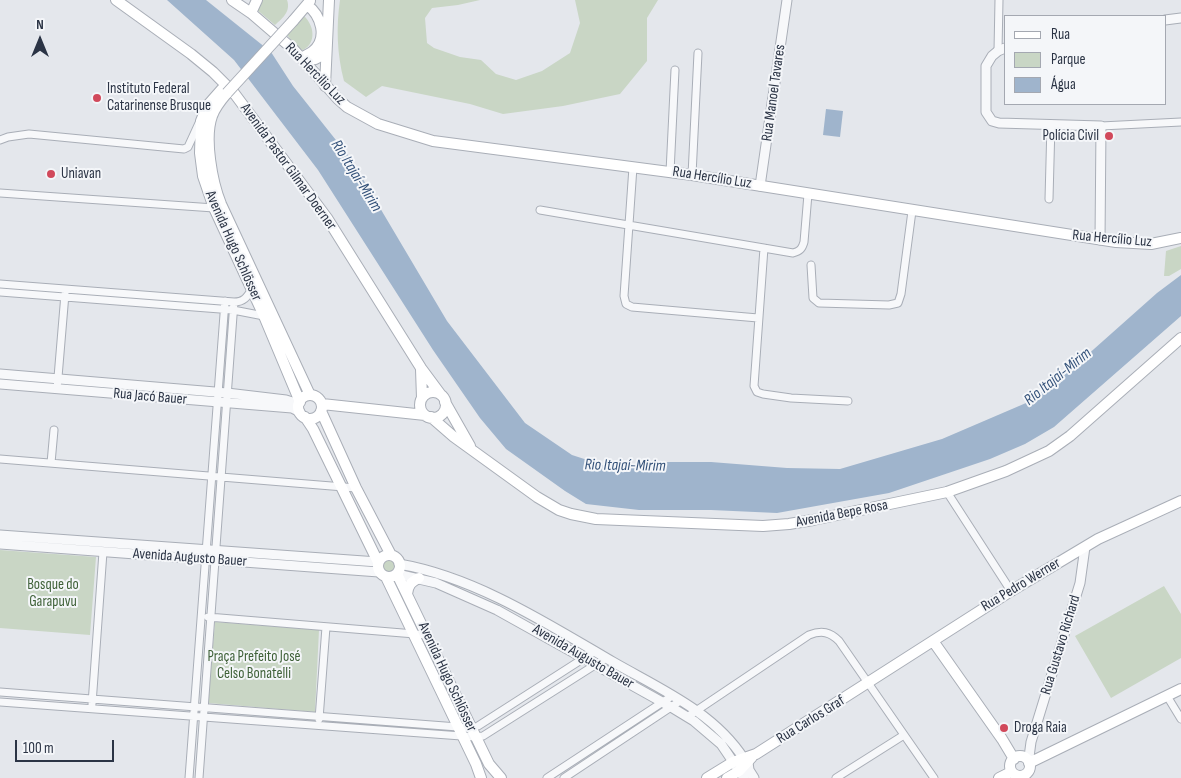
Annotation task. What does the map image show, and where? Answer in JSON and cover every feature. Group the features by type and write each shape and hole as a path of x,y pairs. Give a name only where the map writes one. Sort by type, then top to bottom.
{"main road":[{"name":"Avenida Pastor Gilmar Doerner","path":"116,0 191,54 234,93 327,218 421,368 443,398"},
{"name":"Rua Hercílio Luz","path":"232,0 251,13 301,58 347,107 369,120 433,140 692,175 1129,244 1151,244 1181,238"},
{"path":"251,13 257,0"},
{"path":"326,86 329,0"},
{"path":"200,121 207,106 224,91 294,17 305,1 317,14 320,22 321,39 314,51 301,58"},
{"path":"301,58 316,59 326,49"},
{"name":"Avenida Hugo Schlösser","path":"224,91 210,121 210,159 214,186 310,395"},
{"name":"Avenida Hugo Schlösser","path":"200,121 200,153 203,176 214,208 264,316 301,409 313,429 381,570 415,634 481,778"},
{"name":"Avenida Bepe Rosa","path":"428,416 454,437 549,505 571,514 596,519 749,526 777,525 812,520 947,492 1028,462 1056,447 1070,436 1181,338"},
{"path":"421,368 421,409 428,416"},
{"path":"322,408 396,412 428,416 441,414 445,409 443,398 433,392 410,408 396,412"},
{"path":"322,408 314,418 301,409 304,397 310,395 319,399 356,488 391,556"},
{"name":"Avenida Bepe Rosa","path":"443,398 472,449"},
{"name":"Rua Pedro Werner","path":"868,683 1010,591 1098,539 1181,501"},
{"path":"383,556 391,556 396,558 398,569 392,577 381,570 383,556"},
{"name":"Avenida Hugo Schlösser","path":"398,569 406,594 473,732 489,764 500,778"},
{"path":"406,594 411,582 419,578"},
{"path":"933,640 1002,739 1025,760 1029,769 1024,777 1017,776 1011,772 1010,765 1025,760 1181,689"},
{"name":"Rua Carlos Graf","path":"727,778 743,764 868,683"},
{"name":"Rua Carlos Graf","path":"707,778 743,764"},
{"path":"999,778 1011,772"}],"street":[{"name":"Rua Manoel Tavares","path":"760,186 787,0"},
{"path":"1000,0 1001,49 992,56 986,66 986,112 989,118 999,122 1101,126 1181,122"},
{"path":"1166,20 1181,18"},
{"path":"692,175 698,53"},
{"path":"670,172 675,70"},
{"path":"0,140 30,134 184,149 188,147 200,121"},
{"path":"1049,199 1051,124"},
{"path":"1100,240 1101,126"},
{"path":"633,167 624,296 626,304 758,318"},
{"path":"0,193 214,208"},
{"path":"540,210 793,253 799,252 802,248 808,194"},
{"path":"811,265 813,298 819,303 889,305 898,303 902,294 912,211"},
{"path":"764,248 754,378 754,386 757,392 791,398 848,401"},
{"path":"0,284 234,302 247,298 252,289"},
{"path":"57,389 66,289"},
{"path":"0,292 224,309 264,316"},
{"path":"159,296 159,304"},
{"path":"223,393 225,301"},
{"path":"211,550 212,476 234,302"},
{"name":"Rua Jacó Bauer","path":"0,374 286,400 301,409"},
{"name":"Rua Jacó Bauer","path":"0,384 301,409"},
{"path":"133,395 134,385"},
{"path":"189,778 201,617 221,477 222,403"},
{"path":"52,463 54,430"},
{"path":"0,459 356,488"},
{"path":"947,492 1010,591"},
{"path":"0,535 0,544"},
{"name":"Avenida Augusto Bauer","path":"0,535 295,556 381,570"},
{"name":"Avenida Augusto Bauer","path":"0,544 295,566 381,570"},
{"path":"132,554 133,544"},
{"path":"152,555 153,546"},
{"name":"Rua Gustavo Richard","path":"1025,760 1029,757 1031,742 1080,583 1085,547"},
{"path":"92,708 102,552"},
{"path":"295,556 295,566"},
{"path":"199,778 211,618 210,560"},
{"name":"Avenida Augusto Bauer","path":"398,569 472,598 523,623 663,702 688,717 721,744 749,770 754,778"},
{"name":"Avenida Augusto Bauer","path":"398,569 430,571 476,588 595,651 696,710 727,736 743,764"},
{"path":"472,598 476,588"},
{"path":"523,623 527,614"},
{"path":"201,617 427,635"},
{"path":"319,726 326,627"},
{"path":"688,717 810,635 817,632 828,633 839,641 934,778"},
{"path":"0,702 463,736 473,732 478,726 595,651"},
{"path":"0,692 458,727 483,736 606,658"},
{"path":"528,694 534,704"},
{"path":"32,695 32,704"},
{"path":"1167,696 1181,719"},
{"path":"548,778 663,702 676,699"},
{"path":"564,778 671,707 676,699"},
{"path":"149,713 150,704"},
{"path":"228,719 229,710"},
{"path":"373,730 374,720"},
{"path":"836,778 904,735"},
{"path":"608,738 613,745"},
{"path":"571,763 576,770"}],"green space":[{"path":"261,0 287,0 287,11 275,25 256,9"},
{"path":"340,0 480,0 432,8 425,18 427,43 434,48 460,57 481,60 496,74 516,80 542,71 570,53 580,23 575,0 658,0 647,18 647,61 620,94 563,106 503,114 470,104 382,86 366,97 344,81 338,41"},
{"path":"304,16 312,29 312,39 303,50 299,49 287,35"},
{"path":"1181,246 1181,269 1169,276 1164,276 1166,251"},
{"name":"Bosque do Garapuvu","path":"0,550 96,557 90,635 0,628"},
{"path":"389,560 394,562 396,567 394,572 389,574 384,572 382,567 384,562"},
{"path":"1164,586 1181,614 1181,658 1111,698 1075,636"},
{"name":"Praça Prefeito José Celso Bonatelli","path":"215,622 319,630 315,712 208,703"}],"water":[{"name":"Rio Itajaí-Mirim","path":"167,0 206,0 271,52 293,86 351,159 447,321 525,423 572,455 615,469 668,462 711,462 787,468 840,469 942,439 1026,403 1067,373 1157,293 1181,275 1181,316 1054,427 1025,444 990,459 889,493 777,513 711,510 639,510 586,504 506,449 480,418 433,350 318,170 234,60"},
{"path":"826,109 843,111 840,137 823,135"}],"place":[{"name":"Instituto Federal Catarinense Brusque","path":"97,98"},
{"name":"Polícia Civil","path":"1109,136"},
{"name":"Uniavan","path":"51,174"},
{"name":"Droga Raia","path":"1004,728"}]}
